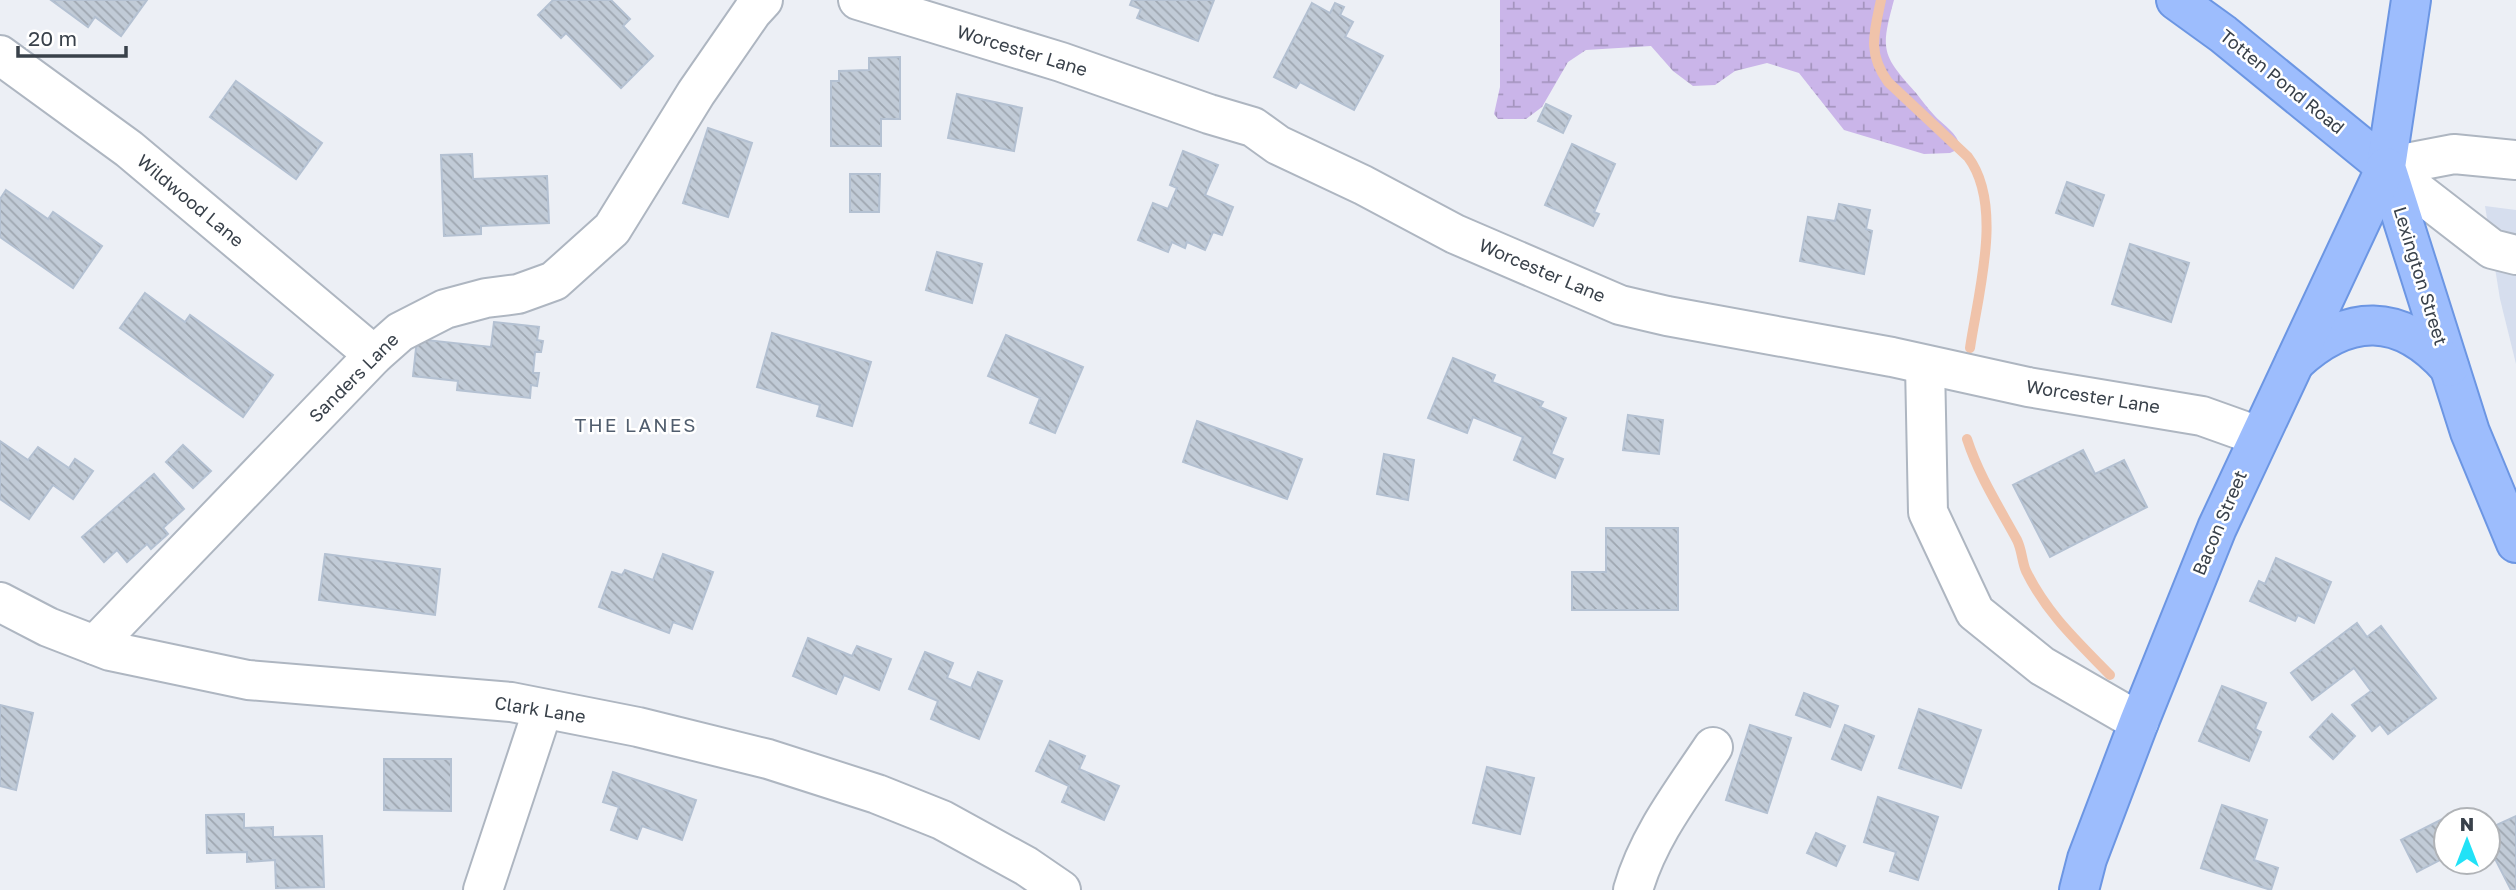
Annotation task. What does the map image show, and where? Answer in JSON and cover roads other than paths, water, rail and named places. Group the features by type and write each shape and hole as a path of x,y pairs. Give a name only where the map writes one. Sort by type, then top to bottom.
{"main road":[{"name":"Totten Pond Road","path":"2176,0 2223,34 2386,167"},
{"name":"Lexington Street","path":"2411,0 2386,167 2481,463 2516,543"},
{"name":"Bacon Street","path":"2078,890 2087,859 2139,722 2217,528 2386,167"},
{"path":"2294,363 2317,342 2330,335 2344,329 2371,326 2387,327 2416,337 2449,367"}],"street":[{"name":"Sanders Lane","path":"95,645 374,355 400,332 445,309 486,298 518,294 554,281 612,229 696,93 763,0"},
{"name":"Worcester Lane","path":"858,0 1061,62 1253,127 1278,145 1363,185 1455,234 1620,305 1655,314 1790,337 2028,387 2202,416 2259,436"},
{"name":"Wildwood Lane","path":"0,55 129,149 374,355"},
{"path":"2386,167 2454,154 2516,160"},
{"path":"2386,167 2492,249 2516,255"},
{"path":"1925,365 1928,513 1975,612 2042,666 2139,722"},
{"name":"Clark Lane","path":"0,601 48,627 110,651 248,680 511,702 638,727 768,759 877,794 942,820 1026,866 1061,890"},
{"path":"483,890 543,709"},
{"path":"1633,890 1660,827 1713,747"}],"waterway":[{"path":"1881,0 1874,43 1881,72 1888,82 1968,157 1979,177 1985,199 1986,250 1970,348"},
{"path":"1967,439 1983,479 2017,540 2025,567 2043,601 2110,675"}],"district":[{"name":"THE LANES","path":"636,425"}]}
